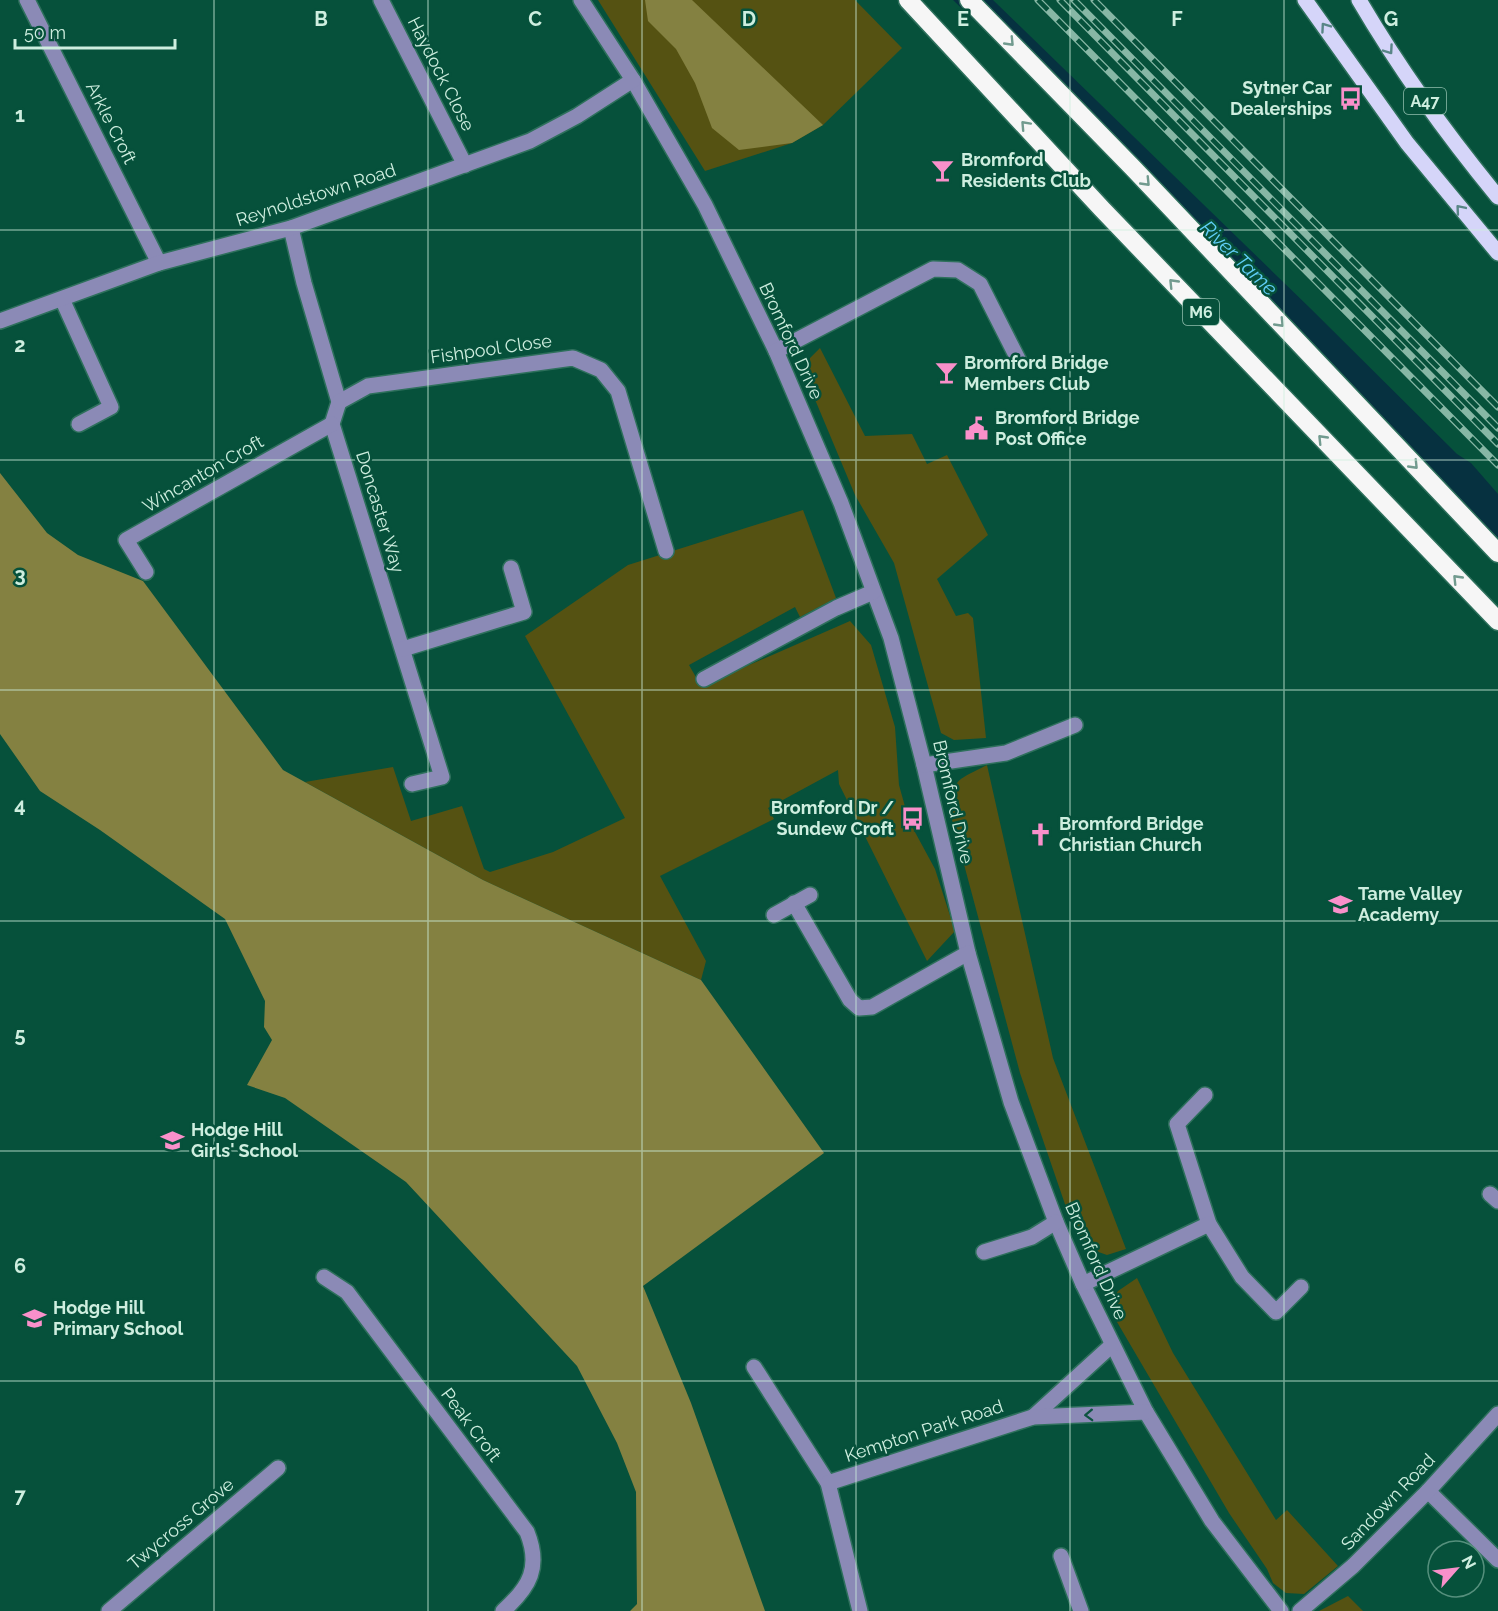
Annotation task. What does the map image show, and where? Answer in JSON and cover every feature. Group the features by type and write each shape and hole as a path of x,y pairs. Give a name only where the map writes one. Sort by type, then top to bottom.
{"highway":[{"name":"M6","path":"908,0 1111,218 1498,621"},
{"path":"969,0 1133,168 1498,553"}],"main road":[{"name":"A47","path":"1305,0 1407,143 1498,253"},
{"name":"A47","path":"1359,0 1383,42 1434,114 1498,197"}],"street":[{"name":"Arkle Croft","path":"27,0 159,263"},
{"name":"Haydock Close","path":"381,0 465,165"},
{"name":"Bromford Drive","path":"581,0 633,81 705,206 776,351 841,503 891,638 924,765 968,953 1011,1102 1056,1222 1083,1284 1146,1412 1212,1521 1281,1611"},
{"name":"Reynoldstown Road","path":"0,321 159,263 291,228 530,141 577,116 633,81"},
{"path":"291,228 304,283 339,402 332,424"},
{"path":"776,351 933,269 942,269 958,270 980,284 1019,361"},
{"path":"62,299 111,407 79,424"},
{"name":"Fishpool Close","path":"339,402 368,386 573,358 601,370 618,391 666,551"},
{"name":"Wincanton Croft","path":"146,572 126,540 332,424"},
{"name":"Doncaster Way","path":"332,424 442,777 412,784"},
{"path":"403,649 524,612 512,568"},
{"path":"704,679 836,608 873,592"},
{"path":"924,765 1006,753 1075,725"},
{"path":"774,915 810,895"},
{"path":"794,903 850,1000 859,1008 872,1007 968,953"},
{"path":"1205,1095 1177,1124 1209,1224 1242,1277 1276,1312 1301,1287"},
{"path":"984,1252 1032,1237 1056,1222"},
{"path":"1083,1284 1209,1224"},
{"name":"Peak Croft","path":"324,1277 347,1292 527,1532 534,1557 531,1574 527,1586 503,1611"},
{"name":"Kempton Park Road","path":"1033,1417 1112,1345"},
{"name":"Kempton Park Road","path":"754,1367 828,1483 860,1611"},
{"name":"Kempton Park Road","path":"828,1483 1033,1417 1146,1412"},
{"name":"Sandown Road","path":"1300,1611 1353,1566 1428,1491 1498,1414"},
{"name":"Twycross Grove","path":"109,1611 278,1468"},
{"path":"1428,1491 1498,1560"},
{"path":"1061,1556 1081,1611"}],"shaded area":[{"path":"598,0 855,0 902,48 823,125 792,143 705,171"},
{"path":"645,0 692,0 823,125 792,143 739,150 712,128 695,83 676,49 648,21"},
{"path":"820,348 865,436 912,434 927,464 947,455 988,535 937,579 956,616 968,613 973,618 986,738 954,740 941,733 894,563 855,495 806,378 810,358"},
{"path":"0,473 47,533 78,555 143,581 283,770 483,880 701,980 824,1153 643,1286 691,1403 765,1611 630,1611 637,1604 636,1492 617,1443 577,1366 406,1182 285,1098 247,1085 272,1040 264,1027 265,1001 225,919 100,830 40,791 0,734"},
{"path":"803,510 836,598 800,617 795,607 689,665 701,686 850,621 871,645 895,727 899,785 909,821 935,869 955,931 927,961 839,784 838,770 768,808 774,819 660,876 706,961 701,980 483,880 305,782 393,767 411,821 462,806 484,869 490,872 553,852 625,818 525,636 628,565"},
{"path":"987,765 1053,1058 1126,1249 1107,1255 1087,1248 1068,1213 1020,1073 951,816 953,794 957,783"},
{"path":"1137,1278 1173,1353 1276,1520 1287,1510 1338,1566 1304,1594 1286,1593 1273,1583 1267,1569 1229,1513 1117,1322 1111,1303 1118,1291"},
{"path":"1348,1596 1363,1611 1319,1611"}],"water":[{"name":"River Tame","path":"953,0 993,0 1457,454 1471,463 1498,494 1498,540 1294,329"}],"railway":[{"path":"1038,0 1498,465"},
{"path":"1060,0 1498,444"},
{"path":"1074,0 1498,428"},
{"path":"1094,0 1498,407"}],"place":[{"name":"Sytner Car Dealerships","path":"1350,98"},
{"name":"Bromford Residents Club","path":"943,170"},
{"name":"Bromford Bridge Members Club","path":"946,373"},
{"name":"Bromford Bridge Post Office","path":"977,428"},
{"name":"Bromford Dr / Sundew Croft","path":"912,818"},
{"name":"Bromford Bridge Christian Church","path":"1041,834"},
{"name":"Tame Valley Academy","path":"1340,904"},
{"name":"Hodge Hill Girls' School","path":"173,1140"},
{"name":"Hodge Hill Primary School","path":"35,1318"}]}
